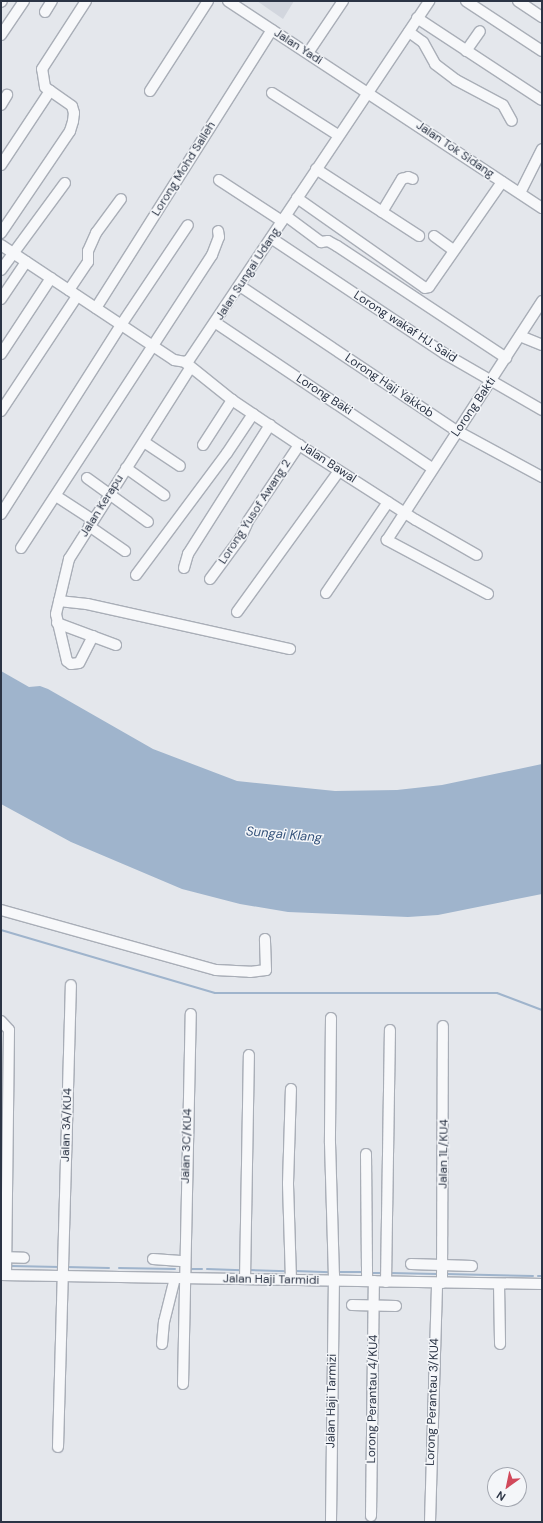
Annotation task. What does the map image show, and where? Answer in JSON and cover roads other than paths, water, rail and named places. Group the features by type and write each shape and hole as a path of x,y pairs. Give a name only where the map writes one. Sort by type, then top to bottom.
{"street":[{"path":"1,35 24,1"},
{"path":"45,12 52,1"},
{"path":"1,233 62,143 73,121 74,113 72,106 45,87 42,69 86,1"},
{"path":"150,92 208,1"},
{"name":"Jalan Yadi","path":"228,1 368,92"},
{"path":"308,53 343,1"},
{"name":"Jalan Sungai Udang","path":"187,365 338,135 429,1"},
{"path":"466,1 542,51"},
{"path":"518,1 542,17"},
{"path":"417,18 542,100"},
{"name":"Lorong Mohd Salleh","path":"96,308 272,30"},
{"path":"466,50 480,31"},
{"path":"409,32 423,42 435,64 456,80 503,105 512,121"},
{"path":"1,166 50,91"},
{"name":"Jalan Tok Sidang","path":"368,92 542,208"},
{"path":"272,93 338,135"},
{"path":"1,105 7,96"},
{"path":"520,193 542,150"},
{"path":"316,169 419,236"},
{"path":"382,212 402,179 408,177 413,179"},
{"path":"218,180 284,218 321,242 333,244 506,358"},
{"path":"297,198 423,286 429,287 453,250 480,216 502,182"},
{"path":"1,270 65,183"},
{"path":"1,411 73,293 88,262 88,251 96,233 121,199"},
{"path":"1,514 121,325 188,225"},
{"path":"21,548 212,255 219,237 218,231"},
{"path":"434,236 453,250"},
{"name":"Lorong wakaf HJ. Said","path":"271,238 490,381 542,410"},
{"path":"1,245 152,346 174,360 187,365"},
{"path":"1,299 26,262"},
{"path":"1,354 51,278"},
{"name":"Lorong Haji Yakkob","path":"240,286 457,431 542,477"},
{"path":"411,295 423,286"},
{"name":"Lorong Bakti","path":"488,594 387,540 404,511 506,358 542,301"},
{"name":"Lorong Baki","path":"216,323 432,468"},
{"path":"520,336 542,345"},
{"name":"Jalan Bawal","path":"187,365 232,400 299,445 447,540 477,555"},
{"name":"Jalan Kerapu","path":"93,636 79,663 71,664 65,658 56,614 69,559 109,494 144,442 187,365"},
{"path":"203,445 232,400"},
{"path":"136,575 253,414"},
{"path":"184,568 188,554 270,425"},
{"path":"144,442 180,466"},
{"name":"Lorong Yusof Awang 2","path":"210,579 241,537 248,521 299,445"},
{"path":"126,468 164,495"},
{"path":"237,612 339,471"},
{"path":"87,478 148,522"},
{"path":"56,496 125,551"},
{"path":"326,593 388,502"},
{"path":"59,597 290,649"},
{"path":"57,623 116,645"},
{"path":"1,910 216,970 250,972 266,970 265,939"},
{"name":"Jalan 3A/KU4","path":"58,1447 71,986"},
{"name":"Jalan 3C/KU4","path":"180,1278 184,1261 191,1014"},
{"name":"Jalan Haji Tarmizi","path":"331,1018 330,1143 333,1281 331,1522"},
{"path":"1,1021 9,1030 3,1257 4,1274"},
{"name":"Jalan 1L/KU4","path":"440,1283 443,1266 443,1026"},
{"path":"386,1282 390,1030"},
{"path":"245,1279 249,1055"},
{"path":"291,1088 288,1182 291,1277"},
{"name":"Lorong Perantau 4/KU4","path":"366,1154 371,1281 375,1305 371,1516"},
{"path":"3,1257 24,1258"},
{"path":"153,1259 184,1261"},
{"path":"410,1264 472,1266"},
{"name":"Jalan Haji Tarmidi","path":"4,1274 63,1269 180,1278 245,1279 291,1277 333,1281 542,1284"},
{"path":"162,1344 164,1322 180,1278"},
{"path":"180,1278 183,1384"},
{"name":"Lorong Perantau 3/KU4","path":"430,1522 440,1283"},
{"path":"499,1284 500,1344"},
{"path":"352,1305 396,1306"}],"water":[{"name":"Sungai Klang","path":"1,671 29,687 40,686 48,689 153,749 237,781 335,791 397,790 442,785 542,764 542,894 438,915 408,917 288,912 240,904 182,889 71,842 1,804"}],"waterway":[{"path":"1,930 215,993 497,993 542,1010"},
{"path":"12,1266 60,1267"},
{"path":"66,1267 109,1268"},
{"path":"119,1268 175,1269"},
{"path":"189,1269 202,1269"},
{"path":"207,1269 242,1270"},
{"path":"249,1270 287,1271"},
{"path":"295,1271 331,1272"},
{"path":"337,1272 364,1272"},
{"path":"370,1273 383,1273"},
{"path":"390,1273 437,1274"},
{"path":"446,1274 533,1276"}]}
